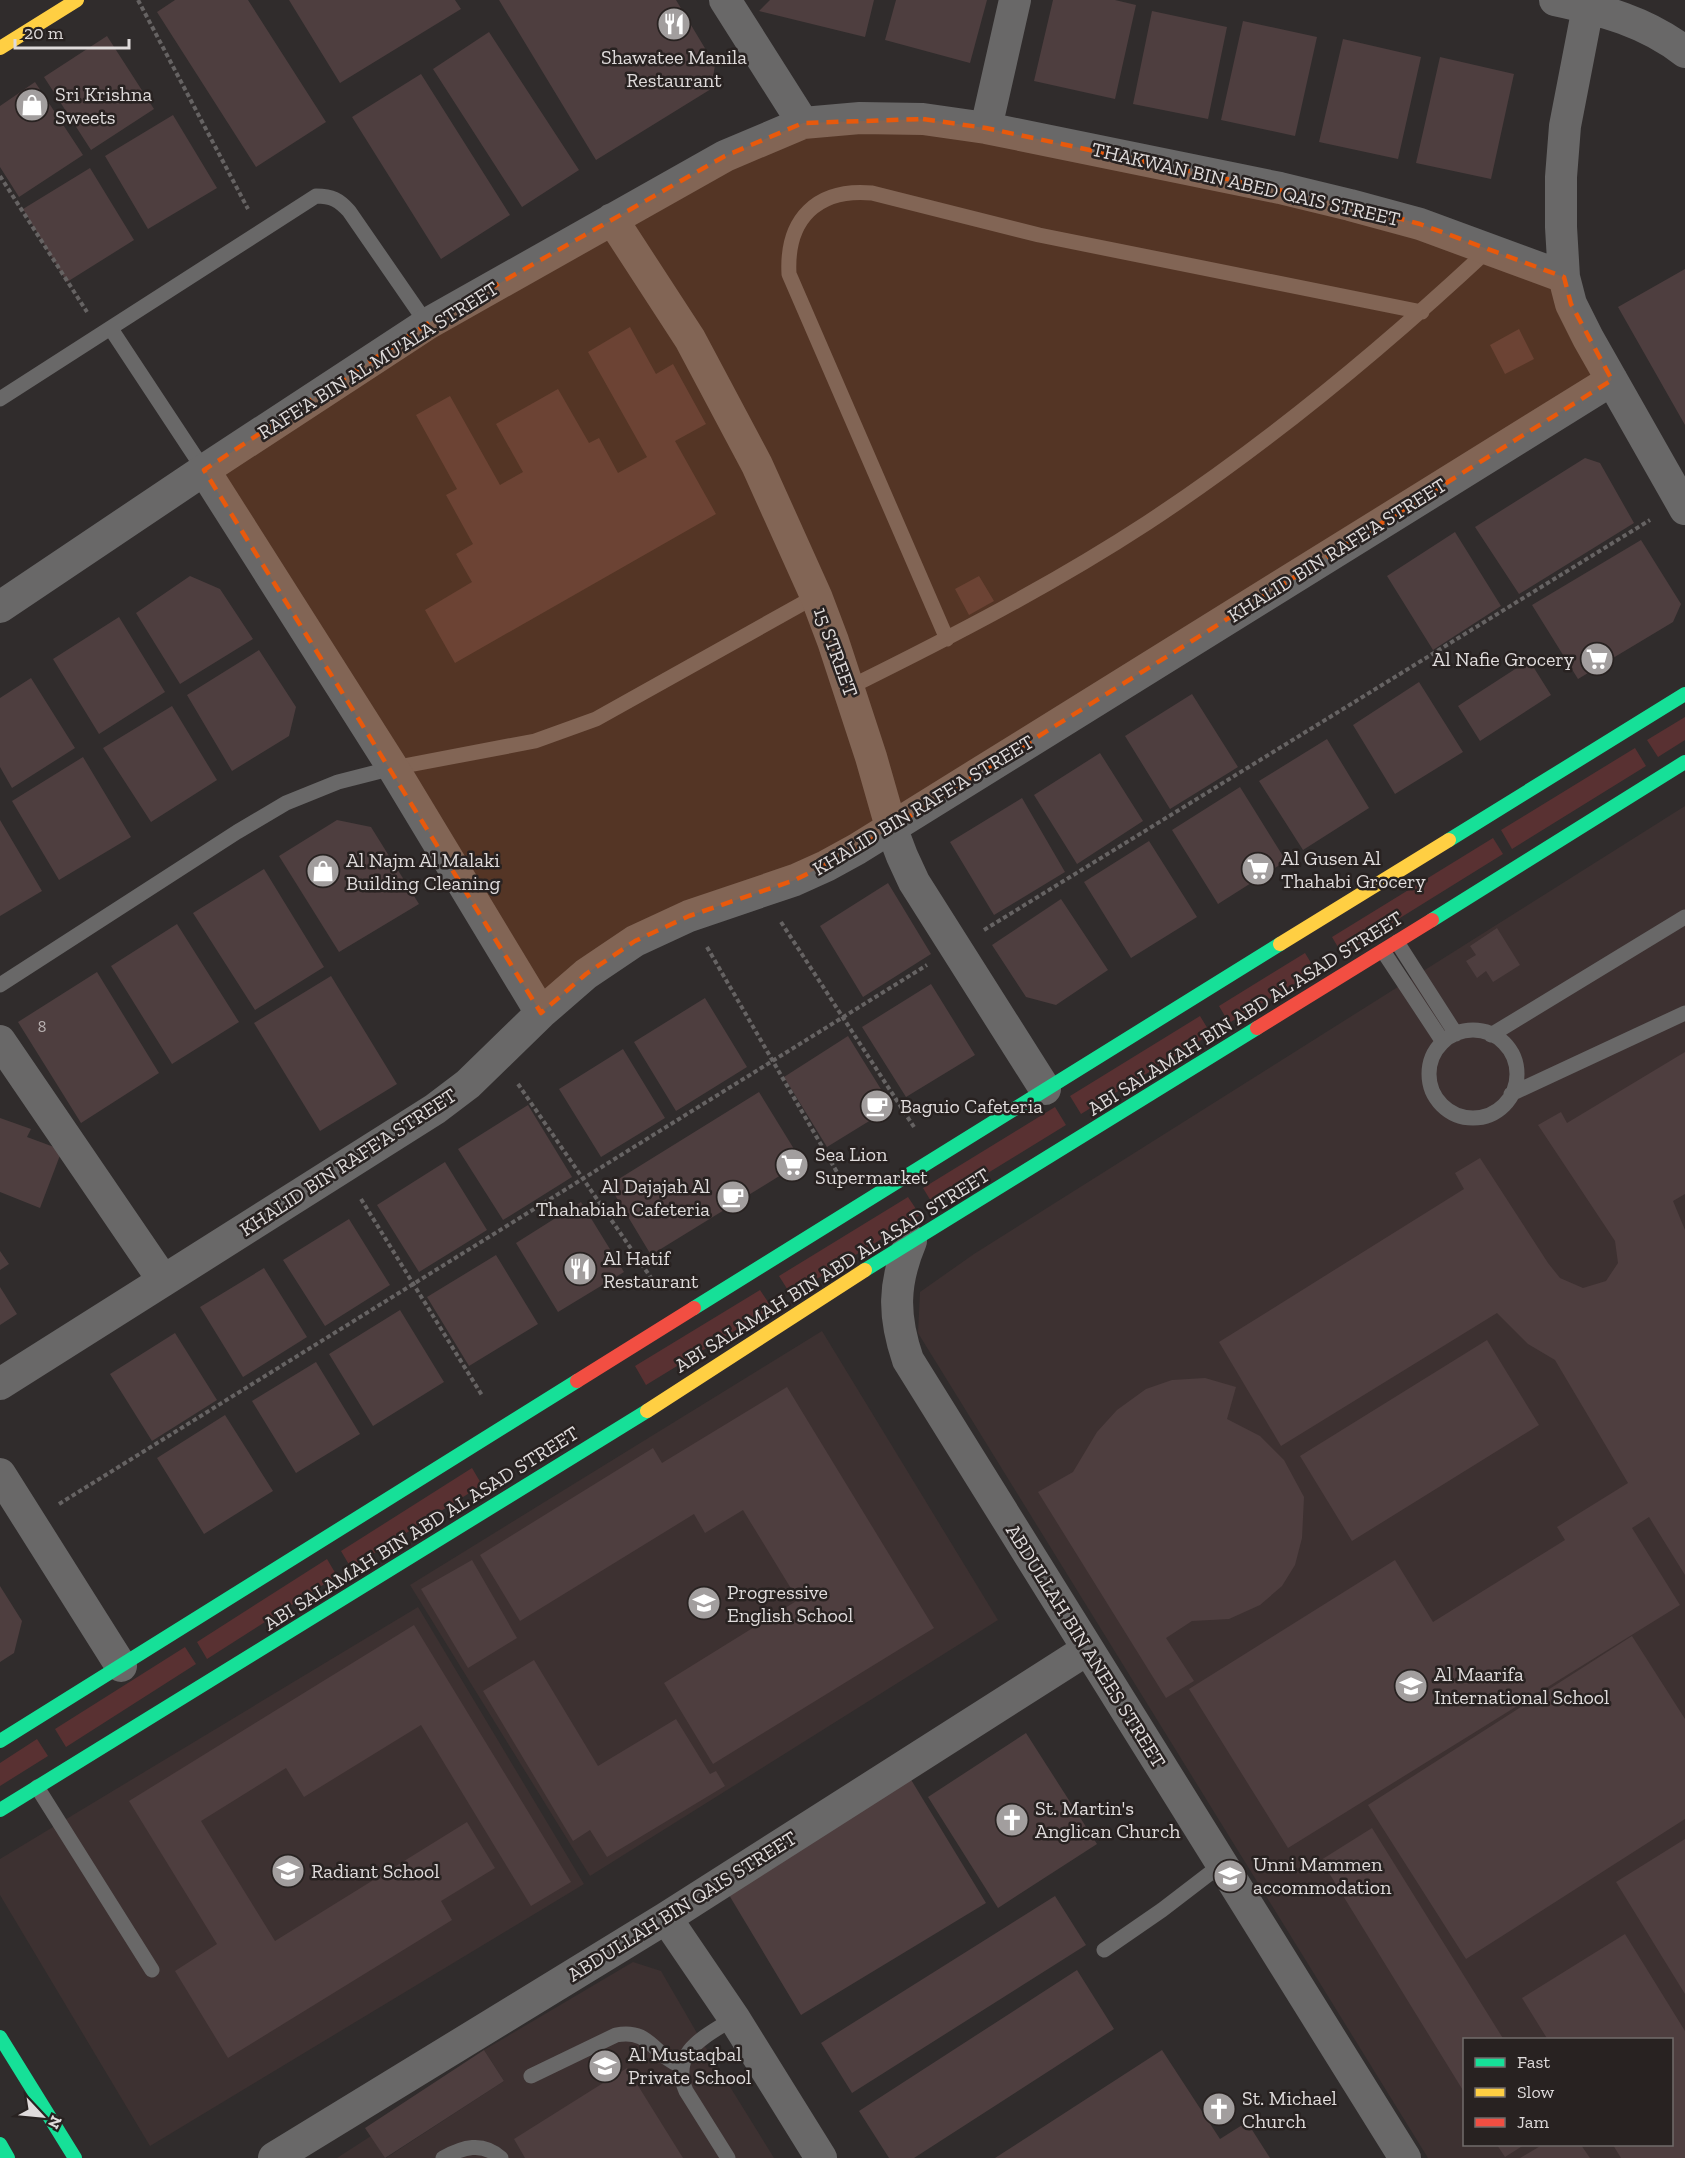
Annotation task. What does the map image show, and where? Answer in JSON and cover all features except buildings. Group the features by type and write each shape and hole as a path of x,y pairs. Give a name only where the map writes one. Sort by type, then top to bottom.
{"street":[{"path":"0,48 77,0"},
{"path":"724,0 803,123"},
{"path":"986,128 1015,0"},
{"path":"1555,0 1632,20 1672,42 1685,52"},
{"path":"1588,7 1565,126 1560,177 1560,227 1564,278 1575,312 1683,505"},
{"name":"THAKWAN BIN ABED QAIS STREET","path":"803,123 860,118 923,119 986,128 1280,188 1420,224 1564,278"},
{"name":"RAFE'A BIN AL MU'ALA STREET","path":"0,607 427,324 725,156 803,123"},
{"name":"15 STREET","path":"612,219 695,350 757,465 816,596 850,687 891,827 902,856 955,948 1045,1089"},
{"name":"KHALID BIN RAFE'A STREET","path":"0,1384 435,1109 468,1084 541,1013 586,974 635,941 689,916 763,893 826,866 1612,380"},
{"path":"204,470 393,768 541,1013"},
{"name":"ABI SALAMAH BIN ABD AL ASAD STREET","path":"0,1741 678,1317 1685,694"},
{"name":"ABI SALAMAH BIN ABD AL ASAD STREET","path":"0,1810 593,1445 911,1241 1685,762"},
{"path":"0,1041 163,1280"},
{"name":"ABDULLAH BIN ANEES STREET","path":"911,1241 902,1262 897,1285 896,1308 899,1334 908,1360 1405,2158"},
{"path":"0,1474 121,1666"},
{"name":"ABDULLAH BIN QAIS STREET","path":"274,2158 666,1918 1088,1649"},
{"path":"666,1918 734,2018 821,2158"},
{"path":"0,2037 75,2158"},
{"path":"0,2144 8,2158"}],"lane":[{"path":"947,639 789,274 788,254 792,235 802,218 816,205 833,195 853,191 872,193 1039,235 1422,312"},
{"path":"0,399 316,196 329,196 341,202 349,211 427,324"},
{"path":"850,687 947,639 1048,584 1146,523 1213,477 1334,387 1422,312 1489,249"},
{"path":"106,332 204,470"},
{"path":"0,986 237,832 286,803 338,782 393,768 535,741 596,719 816,596"},
{"path":"1491,1035 1685,917"},
{"path":"1397,942 1449,1038"},
{"path":"1383,951 1449,1038"},
{"path":"1511,1094 1685,1013"},
{"path":"1467,1030 1491,1035 1503,1042 1512,1053 1516,1066 1516,1081 1503,1107 1489,1115 1475,1118 1460,1117 1446,1110 1436,1098 1430,1084 1429,1069 1434,1054 1449,1038 1467,1030"},
{"path":"37,1787 152,1970"},
{"path":"1104,1950 1162,1910 1222,1864"},
{"path":"728,2158 686,2091 681,2079 681,2066 686,2055 701,2040 734,2018"},
{"path":"531,2076 616,2035 626,2033 638,2034 647,2039 667,2059 681,2066"},
{"path":"443,2158 468,2147 482,2147 501,2158"}],"path":[{"path":"138,0 260,231"},
{"path":"0,176 106,332"},
{"path":"31,1522 955,948 1683,505"},
{"path":"763,893 934,1158"},
{"path":"689,916 857,1206"},
{"path":"499,1056 678,1317"},
{"path":"341,1167 502,1428"}],"highlighted area":[{"path":"923,119 986,128 1350,205 1420,224 1564,277 1571,304 1612,380 857,849 795,880 689,916 635,941 586,974 541,1013 204,470 427,324 725,156 803,123"}],"shaded area":[{"path":"1685,717 1685,740 1658,757 1647,740"},
{"path":"1635,748 1646,766 1512,849 1501,830"},
{"name":"Al Maarifa International School","path":"1685,806 1685,2158 1428,2158 918,1333 920,1292 974,1254"},
{"path":"1493,838 1503,854 1342,954 1332,937"},
{"path":"1305,953 1316,971 1229,1023 1219,1006"},
{"path":"1200,1016 1211,1034 1081,1114 1070,1096"},
{"path":"1055,1107 1066,1125 934,1206 923,1188"},
{"path":"908,1197 920,1215 791,1295 779,1276"},
{"path":"760,1290 772,1308 646,1385 635,1366"},
{"name":"Progressive English School","path":"822,1331 998,1620 590,1876 410,1585"},
{"path":"472,1468 482,1485 351,1568 341,1551"},
{"path":"327,1559 337,1576 207,1659 197,1642"},
{"name":"Radiant School","path":"418,1607 584,1884 150,2146 0,1895 0,1859"},
{"path":"185,1647 196,1664 66,1747 55,1729"},
{"path":"37,1739 48,1756 0,1786 0,1763"},
{"name":"Al Mustaqbal Private School","path":"633,1962 661,1971 774,2158 386,2158 504,2081 484,2050"},
{"path":"371,2136 385,2158 337,2158"}],"traffic: fast":[{"path":"1449,840 1685,694"},
{"path":"1432,920 1685,762"},
{"path":"694,1308 1280,944"},
{"path":"865,1270 1257,1028"},
{"path":"0,1741 577,1381"},
{"path":"0,1810 647,1411"},
{"path":"0,2037 75,2158"},
{"path":"0,2144 8,2158"}],"traffic: slow":[{"path":"0,48 77,0"},
{"path":"1280,944 1449,840"},
{"path":"647,1411 865,1270"}],"traffic: jam":[{"path":"1257,1028 1432,920"},
{"path":"577,1381 694,1308"}],"place":[{"name":"Shawatee Manila Restaurant","path":"674,24"},
{"name":"Sri Krishna Sweets","path":"32,105"},
{"name":"Al Nafie Grocery","path":"1597,659"},
{"name":"Al Gusen Al Thahabi Grocery","path":"1258,869"},
{"name":"Al Najm Al Malaki Building Cleaning","path":"323,871"},
{"name":"Baguio Cafeteria","path":"877,1106"},
{"name":"Sea Lion Supermarket","path":"792,1165"},
{"name":"Al Dajajah Al Thahabiah Cafeteria","path":"733,1197"},
{"name":"Al Hatif Restaurant","path":"580,1269"},
{"name":"Progressive English School","path":"704,1603"},
{"name":"Al Maarifa International School","path":"1411,1686"},
{"name":"St. Martin's Anglican Church","path":"1012,1820"},
{"name":"Radiant School","path":"288,1871"},
{"name":"Unni Mammen accommodation","path":"1230,1876"},
{"name":"Al Mustaqbal Private School","path":"605,2066"},
{"name":"St. Michael Church","path":"1219,2109"}]}
